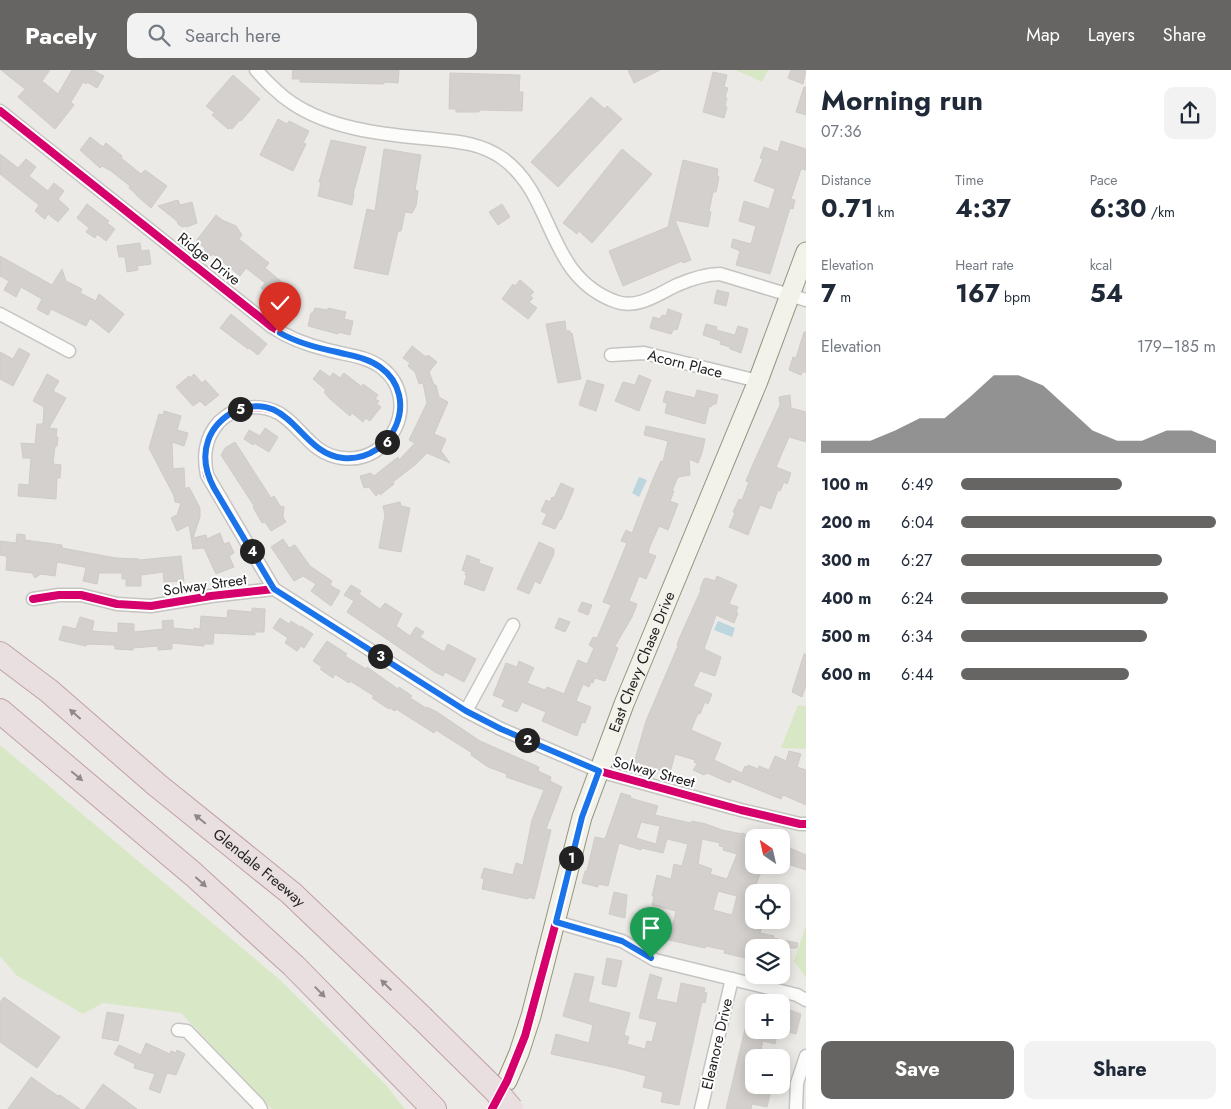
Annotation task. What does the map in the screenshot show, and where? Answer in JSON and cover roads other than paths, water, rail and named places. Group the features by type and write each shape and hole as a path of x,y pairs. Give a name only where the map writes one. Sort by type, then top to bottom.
{"highway":[{"name":"Glendale Freeway","path":"2,654 291,893 422,1018 493,1109"},
{"path":"0,711 200,881 294,966 434,1109"},
{"path":"422,1018 495,1090 511,1109"},
{"path":"396,1070 424,1109"}],"main road":[{"name":"East Chevy Chase Drive","path":"507,1081 525,1036 582,817 624,704 758,381 798,298 806,252"}],"street":[{"path":"256,70 277,92 293,104 320,118 379,134 463,142 481,147 500,157 515,168 531,188 566,262 581,281 602,296 619,302 643,302 678,285 707,274 720,274 798,298"},
{"name":"Ridge Drive","path":"0,111 272,327 290,339 301,343 372,362 388,374 394,383 400,404 397,426 386,444 366,456 343,458 324,453 315,448 285,416 266,408 241,409 221,420 214,429 205,450 207,475 274,589"},
{"path":"0,314 70,351"},
{"name":"Acorn Place","path":"612,355 644,353 758,381"},
{"name":"Solway Street","path":"33,599 58,595 81,595 117,604 151,606 211,596 274,589 466,711 501,729 599,771 741,810 806,824"},
{"path":"466,711 513,625"},
{"path":"556,922 622,941 655,960 797,994 806,1000"},
{"name":"Eleanore Drive","path":"701,1109 732,979"},
{"path":"178,1030 187,1031 261,1109"},
{"path":"796,1109 797,1083 806,1056"}],"water":[{"path":"639,477 647,480 639,497 632,493"},
{"path":"718,621 735,628 732,637 714,630"}]}
